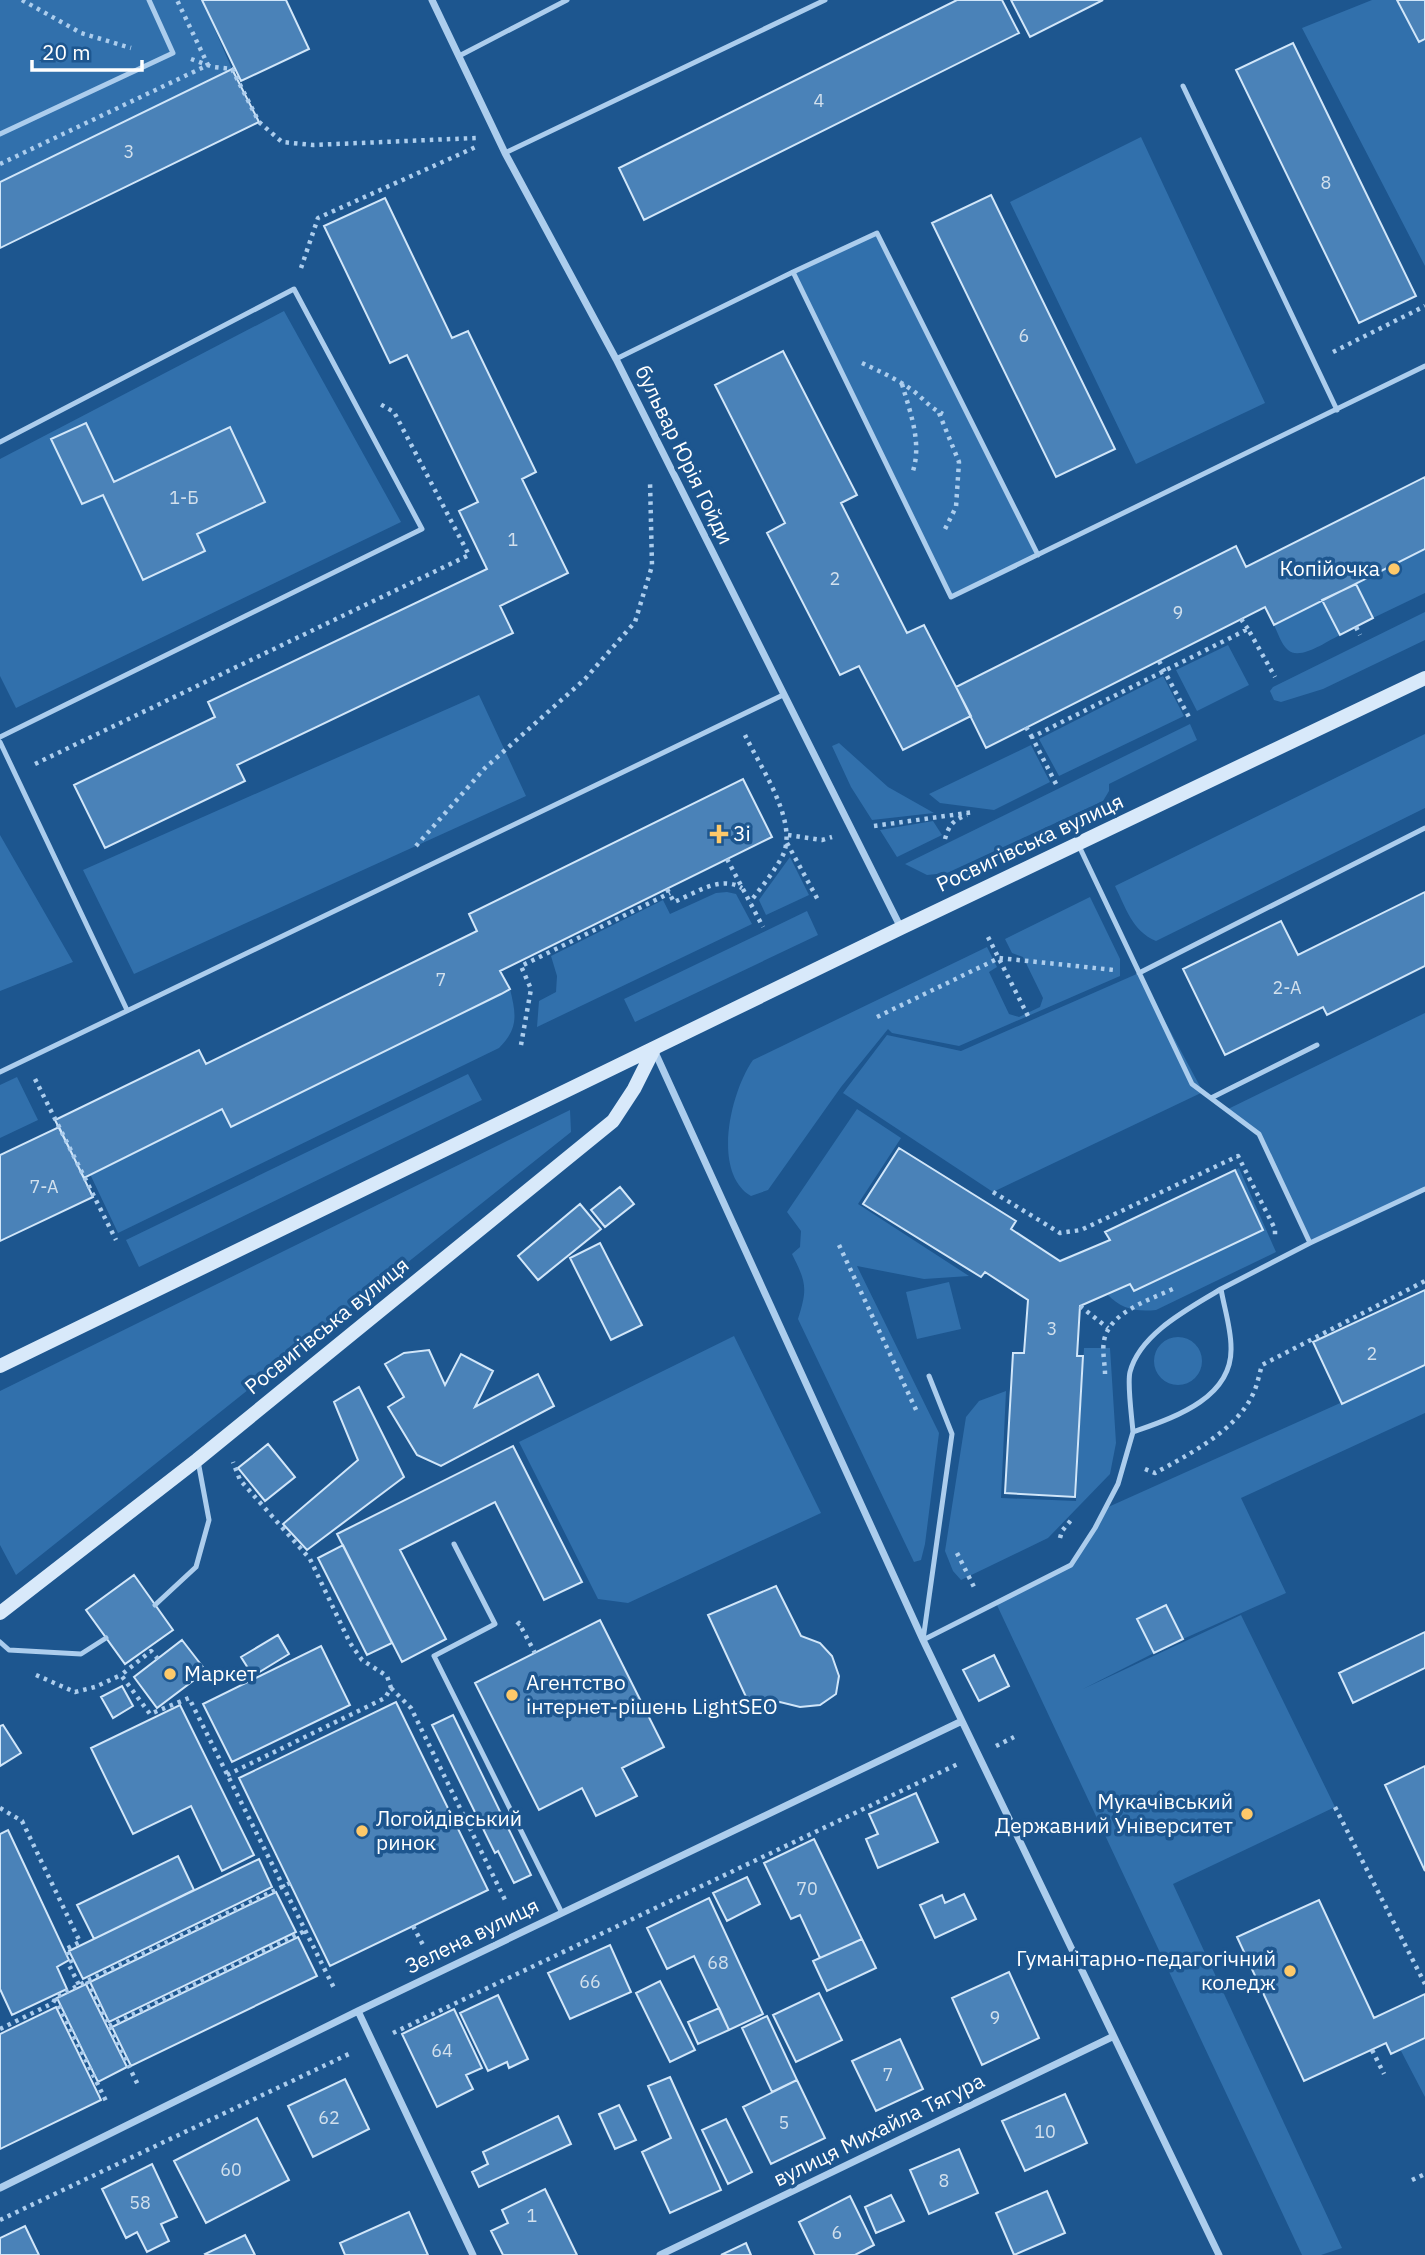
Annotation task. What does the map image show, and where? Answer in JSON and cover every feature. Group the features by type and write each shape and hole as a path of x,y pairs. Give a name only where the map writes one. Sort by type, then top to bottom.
{"street":[{"name":"бульвар Юрія Гойди","path":"432,0 505,153 616,359 901,928"},
{"name":"Росвигівська вулиця","path":"0,1366 901,928 1425,678"},
{"name":"Росвигівська вулиця","path":"0,1613 197,1460 613,1121 634,1089 654,1049"},
{"path":"654,1049 923,1640 1219,2255"},
{"name":"Зелена вулиця","path":"0,2188 358,2011 962,1721"},
{"path":"358,2011 473,2255"},
{"name":"вулиця Михайла Тягура","path":"660,2255 1112,2037"}],"lane":[{"path":"0,134 173,53 149,0"},
{"path":"459,56 567,0"},
{"path":"505,153 825,0"},
{"path":"1183,86 1337,410"},
{"path":"616,359 877,233 1038,555"},
{"path":"793,272 951,597 1425,366"},
{"path":"0,442 293,289 422,529 0,739 127,1010"},
{"path":"0,1072 783,695"},
{"path":"1139,973 1425,828"},
{"path":"1078,844 1192,1084 1259,1134 1310,1243"},
{"path":"1211,1098 1317,1045"},
{"path":"923,1640 1071,1565 1096,1528 1118,1484 1133,1432 1130,1373 1146,1342 1172,1319 1221,1289 1425,1188"},
{"path":"1133,1432 1184,1413 1209,1395 1226,1376 1232,1349 1221,1289"},
{"path":"923,1640 952,1434 929,1376"},
{"path":"155,1605 196,1567 209,1520 197,1460"},
{"path":"454,1545 495,1624 434,1656 562,1913"},
{"path":"0,1642 9,1650 81,1654 106,1637"}],"path":[{"path":"22,0 81,33 135,50 173,53 213,67 232,69 258,122 282,142 313,145 497,137"},
{"path":"293,289 318,218 497,137"},
{"path":"1330,354 1425,306"},
{"path":"833,354 846,356 881,372 913,391 932,409 955,420 969,417"},
{"path":"899,490 910,485 917,459 914,426 901,384"},
{"path":"932,557 956,507 959,461 939,412"},
{"path":"412,850 485,768 585,679 635,622 652,566 649,475"},
{"path":"1241,619 1275,677"},
{"path":"1356,627 1360,635"},
{"path":"1032,737 1248,629"},
{"path":"1158,661 1189,719"},
{"path":"1026,727 1056,784"},
{"path":"744,733 786,817 787,838 783,855 750,902"},
{"path":"787,838 822,840 879,824 974,812 954,820 945,839"},
{"path":"787,838 818,900"},
{"path":"727,859 763,927"},
{"path":"521,1045 531,989 521,966 668,891 674,902 716,883 733,883 742,888"},
{"path":"988,937 1030,1020"},
{"path":"877,1017 999,958 1139,973"},
{"path":"46,1071 33,1077 116,1240"},
{"path":"993,1192 1060,1233 1082,1230 1238,1156 1275,1229 1275,1239"},
{"path":"839,1245 918,1415"},
{"path":"1105,1380 1104,1342 1108,1328 1124,1313 1187,1282"},
{"path":"1080,1306 1108,1328"},
{"path":"223,1438 231,1449 240,1480 310,1559 350,1643 362,1660 387,1676 391,1688 411,1708 506,1904"},
{"path":"953,1544 984,1609"},
{"path":"25,1670 75,1692 95,1687 121,1675 151,1651 158,1659"},
{"path":"121,1675 150,1714 188,1698 334,1989"},
{"path":"227,1775 386,1698 391,1688"},
{"path":"0,2220 1014,1737"},
{"path":"1335,1807 1425,1984"},
{"path":"0,1808 22,1821 80,1942 66,1949 72,1963 69,1965 79,1985"},
{"path":"0,2029 53,2003 55,1998 79,1985 290,1883"},
{"path":"414,1926 423,1945"},
{"path":"109,2026 305,1931"},
{"path":"87,1981 138,2085"},
{"path":"55,1998 106,2101"},
{"path":"1372,2050 1384,2074"},
{"path":"1412,2180 1425,2174"}],"shaded area":[{"path":"0,0 202,0 232,69 0,182"},
{"path":"1372,0 1397,0 1419,41 1425,39 1425,266 1302,28"},
{"path":"1141,137 1265,403 1136,464 1010,202"},
{"path":"877,233 1038,555 951,597 793,272"},
{"path":"284,311 401,522 16,708 0,676 0,459"},
{"path":"1425,549 1425,593 1373,618 1356,584"},
{"path":"1322,600 1340,635 1306,652 1293,653 1288,650 1274,625"},
{"path":"1425,612 1425,640 1323,689 1281,702 1274,700 1270,691 1273,687"},
{"path":"1228,645 1249,685 1197,711 1176,670"},
{"path":"1163,676 1184,716 1059,776 1039,739"},
{"path":"479,695 526,796 134,974 83,870"},
{"path":"1190,724 1197,740 1109,784 1109,791 1103,801 947,873 927,875 905,864"},
{"path":"1425,734 1425,808 1156,941 1135,925 1115,886"},
{"path":"839,743 888,787 934,813 872,820 851,787 832,746"},
{"path":"1031,745 1050,782 994,810 940,803 929,794"},
{"path":"933,821 942,835 897,857 880,830"},
{"path":"0,835 73,962 0,991"},
{"path":"790,857 809,895 766,915 759,900"},
{"path":"716,893 736,894 752,924 537,1027 539,1001 556,992 557,976 551,956 663,900 670,914"},
{"path":"1090,897 1120,959 1120,976 959,1046 892,1033 888,1029 841,1087 768,1190 751,1196 739,1185 731,1169 729,1131 738,1091 753,1060 987,947 997,967 989,972 1009,1014 1019,1017 1040,1007 1043,998 1023,957 1012,953 1005,939"},
{"path":"807,911 818,935 635,1022 624,999"},
{"path":"1139,973 1203,1092 993,1192 843,1093 887,1035 961,1051"},
{"path":"510,989 514,1006 513,1027 499,1048 118,1233 90,1174 222,1109"},
{"path":"1425,1013 1425,1189 1310,1243 1259,1134 1228,1109"},
{"path":"468,1074 482,1100 139,1267 126,1240"},
{"path":"17,1077 38,1120 0,1138 0,1085"},
{"path":"857,1109 901,1138 858,1204 969,1276 924,1279 857,1266 939,1433 925,1544 921,1560 914,1562 798,1319 804,1285 792,1254 800,1247 801,1231 787,1212"},
{"path":"570,1110 571,1132 16,1575 0,1545 0,1391"},
{"path":"1239,1168 1276,1252 1156,1310 1129,1308 1107,1294 1130,1284 1134,1290 1263,1230 1235,1170"},
{"path":"949,1282 961,1329 917,1339 906,1292"},
{"path":"734,1336 821,1513 628,1603 598,1599 519,1442"},
{"path":"1178,1337 1195,1344 1202,1361 1195,1378 1178,1385 1161,1378 1154,1361 1161,1344"},
{"path":"1084,1348 1110,1348 1116,1443 1110,1474 1048,1538 961,1580 953,1571 945,1551 966,1417 979,1401 1006,1391 1001,1498 1076,1501"},
{"path":"1425,1365 1425,1413 1241,1498 1286,1593 1183,1639 1166,1605 1137,1619 1154,1653 1083,1689 1241,1615 1335,1807 1173,1884 1342,2248 1321,2255 1302,2255 996,1603 1071,1565 1106,1508"},
{"path":"1425,2038 1425,2097 1400,2049"}],"building":[{"path":"202,0 286,0 309,49 241,81"},
{"path":"957,0 1002,0 1019,33 644,220 619,168"},
{"path":"1011,0 1103,0 1030,37"},
{"path":"1397,0 1425,0 1425,39 1419,42"},
{"path":"1293,43 1416,296 1359,323 1236,70"},
{"path":"232,69 259,122 0,248 0,182"},
{"path":"991,195 1115,449 1056,477 932,223"},
{"path":"385,198 452,338 468,331 536,472 522,479 568,573 500,606 513,633 237,765 245,781 105,848 74,785 215,717 208,702 487,569 459,511 478,502 407,355 390,363 324,226"},
{"path":"783,351 857,495 841,503 907,633 924,625 971,716 903,750 859,666 840,675 767,533 785,523 715,385"},
{"path":"86,423 114,482 230,427 265,502 197,534 205,551 143,580 103,495 82,504 51,439"},
{"path":"1425,477 1425,549 1274,625 1265,607 986,748 956,687 1236,546 1246,567"},
{"path":"1356,584 1373,618 1340,635 1322,600"},
{"path":"743,779 772,837 500,971 510,989 501,994 231,1127 222,1109 84,1178 55,1120 199,1050 206,1064 477,931 469,914"},
{"path":"1425,892 1425,966 1327,1015 1323,1007 1225,1055 1183,969 1281,921 1298,955"},
{"path":"59,1127 93,1197 0,1241 0,1155"},
{"path":"899,1148 1016,1221 1011,1229 1060,1261 1110,1240 1105,1232 1235,1170 1263,1230 1134,1291 1130,1284 1080,1306 1077,1356 1083,1356 1075,1497 1005,1493 1013,1353 1024,1353 1028,1300 985,1272 981,1277 863,1204"},
{"path":"620,1187 634,1204 605,1227 591,1210"},
{"path":"580,1204 601,1229 538,1280 518,1256"},
{"path":"600,1243 642,1325 611,1340 570,1258"},
{"path":"1425,1290 1425,1365 1342,1404 1313,1342"},
{"path":"429,1350 445,1385 461,1354 493,1371 475,1407 538,1374 554,1406 441,1466 417,1455 388,1407 404,1397 385,1364 404,1353"},
{"path":"359,1387 404,1477 307,1550 283,1524 358,1460 334,1402"},
{"path":"268,1444 295,1477 265,1501 238,1468"},
{"path":"513,1446 582,1582 544,1600 495,1502 400,1550 446,1639 402,1662 337,1534"},
{"path":"343,1545 392,1643 367,1655 318,1558"},
{"path":"134,1575 173,1630 125,1664 86,1610"},
{"path":"776,1586 801,1636 820,1643 832,1656 839,1676 836,1694 820,1705 800,1707 780,1702 753,1712 708,1615"},
{"path":"1166,1605 1183,1639 1154,1653 1137,1619"},
{"path":"600,1620 664,1747 622,1768 637,1796 596,1816 582,1788 539,1810 475,1683"},
{"path":"1425,1632 1425,1668 1353,1703 1339,1673"},
{"path":"278,1635 289,1654 253,1676 241,1657"},
{"name":"Маркет","path":"182,1640 206,1671 157,1708 134,1677"},
{"path":"321,1646 350,1705 232,1762 203,1704"},
{"path":"994,1655 1009,1686 979,1701 963,1670"},
{"path":"122,1686 133,1706 113,1718 101,1697"},
{"name":"Логойдівський ринок","path":"396,1702 488,1890 330,1966 239,1778"},
{"path":"180,1705 254,1855 222,1871 191,1806 133,1834 91,1748"},
{"path":"453,1715 531,1875 514,1883 498,1851 495,1853 432,1725"},
{"path":"3,1725 21,1753 0,1766 0,1726"},
{"path":"1425,1766 1425,1871 1385,1785"},
{"path":"916,1793 938,1842 878,1868 866,1839 878,1834 869,1814"},
{"path":"8,1830 69,1960 57,1967 67,1989 12,2015 0,1989 0,1834"},
{"path":"814,1839 862,1939 820,1958 800,1915 791,1919 764,1863"},
{"path":"178,1856 194,1890 94,1939 77,1905"},
{"path":"259,1859 272,1887 83,1979 69,1951"},
{"path":"747,1877 760,1904 727,1921 713,1893"},
{"path":"276,1892 296,1932 109,2022 90,1982"},
{"path":"964,1894 976,1919 935,1938 920,1905 942,1895 945,1903"},
{"path":"709,1898 763,2014 729,2030 694,1956 667,1969 647,1928"},
{"path":"1319,1900 1374,2018 1425,1994 1425,2038 1391,2054 1386,2043 1304,2081 1237,1937"},
{"path":"298,1937 317,1976 131,2066 112,2027"},
{"path":"862,1939 876,1968 827,1991 813,1961"},
{"path":"610,1945 631,1992 570,2019 548,1973"},
{"path":"1009,1972 1039,2038 982,2065 952,1998"},
{"path":"660,1981 695,2050 670,2062 636,1993"},
{"path":"86,1984 127,2067 98,2082 57,1998"},
{"path":"819,1993 842,2040 796,2062 773,2015"},
{"path":"498,1995 528,2059 509,2068 507,2062 488,2071 460,2013"},
{"path":"56,2007 101,2100 0,2149 0,2034"},
{"path":"719,2008 729,2030 698,2044 688,2022"},
{"path":"454,2009 482,2068 466,2075 473,2089 437,2107 402,2034"},
{"path":"767,2016 797,2080 772,2092 742,2028"},
{"path":"900,2039 923,2089 876,2111 852,2061"},
{"path":"670,2077 721,2190 670,2213 642,2152 671,2138 648,2086"},
{"path":"345,2079 369,2129 313,2157 288,2106"},
{"path":"797,2080 825,2138 771,2164 743,2107"},
{"path":"1065,2094 1087,2143 1025,2171 1002,2121"},
{"path":"619,2105 636,2140 615,2149 599,2114"},
{"path":"558,2116 571,2144 479,2187 472,2172 488,2164 483,2152"},
{"path":"257,2118 289,2180 206,2223 174,2161"},
{"path":"726,2119 752,2172 728,2184 702,2130"},
{"path":"959,2149 978,2193 929,2214 910,2170"},
{"path":"152,2164 177,2217 161,2224 169,2241 147,2252 137,2232 126,2238 102,2189"},
{"path":"545,2189 577,2255 503,2255 491,2231 508,2223 502,2210"},
{"path":"1047,2191 1065,2233 1014,2255 996,2213"},
{"path":"891,2195 904,2221 876,2233 865,2207"},
{"path":"850,2196 874,2245 855,2255 815,2255 799,2222"},
{"path":"409,2212 428,2255 345,2255 340,2243"},
{"path":"25,2226 39,2255 0,2255 0,2238"},
{"path":"245,2235 255,2255 205,2254"},
{"path":"746,2243 751,2255 721,2255"}],"place":[{"name":"Копійочка","path":"1394,569"},
{"name":"3і","path":"719,834"},
{"name":"Маркет","path":"170,1674"},
{"name":"Агентство інтернет-рішень LightSEO","path":"512,1695"},
{"name":"Мукачівський Державний Університет","path":"1247,1814"},
{"name":"Логойдівський ринок","path":"362,1831"},
{"name":"Гуманітарно-педагогічний коледж","path":"1290,1971"}]}
